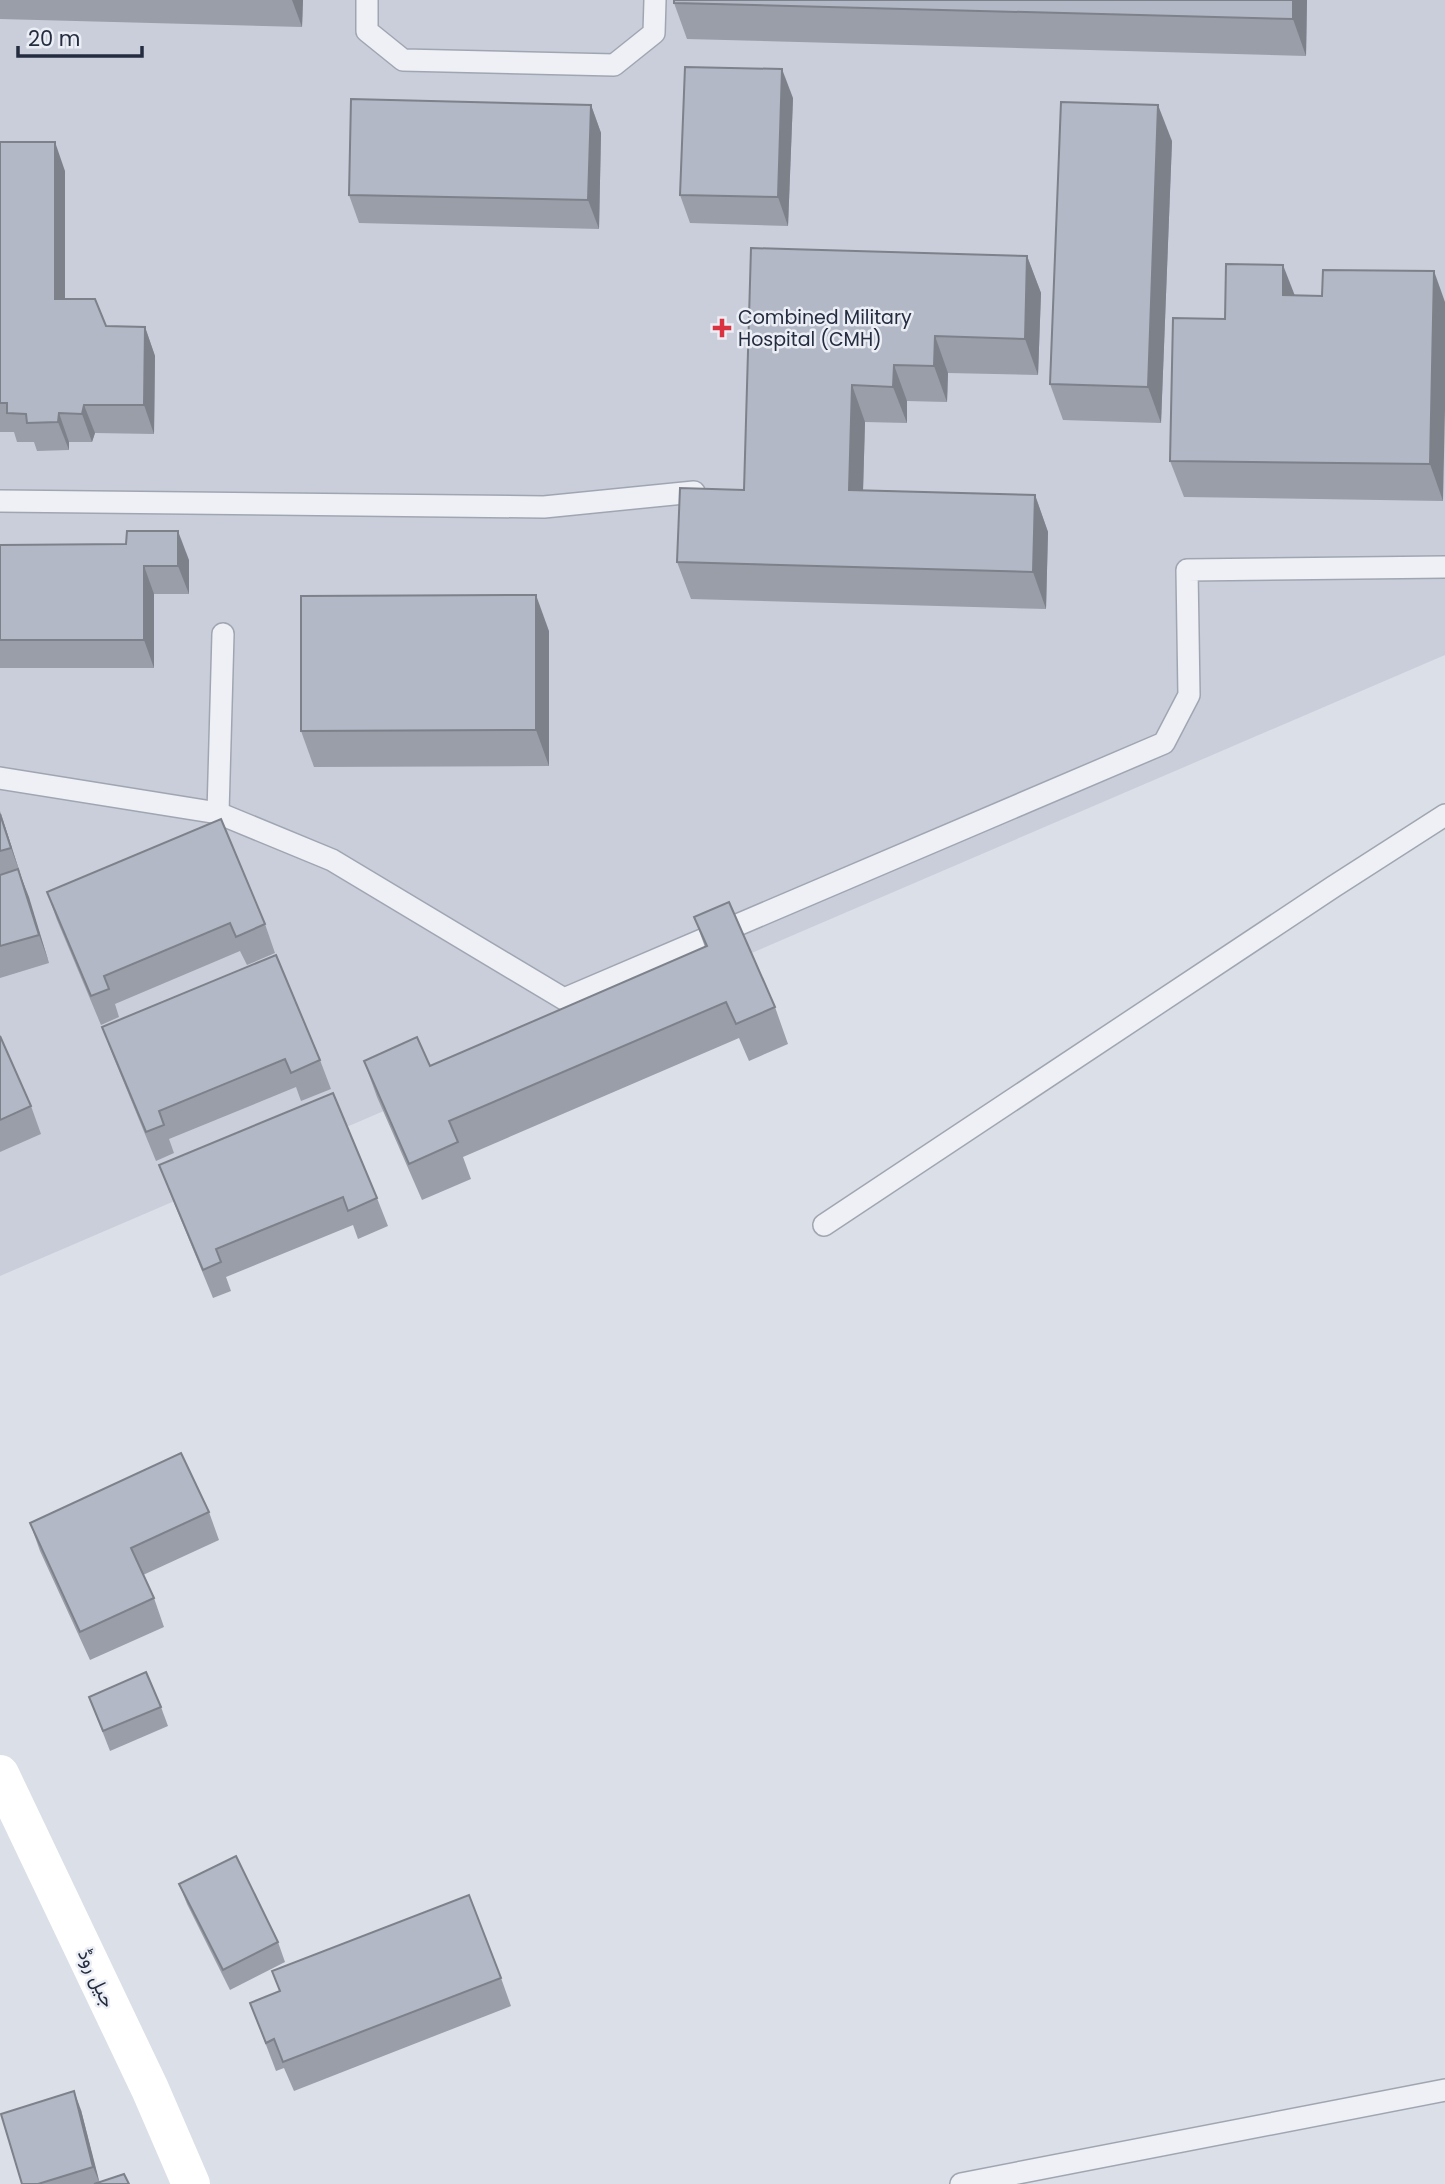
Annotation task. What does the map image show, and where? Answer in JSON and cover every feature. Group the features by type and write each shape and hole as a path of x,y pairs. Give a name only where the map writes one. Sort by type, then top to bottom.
{"main road":[{"name":"جیل روڈ","path":"0,1774 150,2089 191,2184"}],"lane":[{"path":"367,0 367,31 403,60 614,65 654,33 655,0"},
{"path":"0,501 544,507 694,492"},
{"path":"0,778 218,813 332,860 564,999 1164,743 1189,695 1186,570 1445,567"},
{"path":"218,813 223,634"},
{"path":"824,1224 1445,815"},
{"path":"961,2184 1445,2090"}],"shaded area":[{"name":"Combined Military Hospital (CMH)","path":"0,0 1445,0 1445,655 0,1276"}],"building":[{"path":"674,0 1293,0 1293,19 674,3"},
{"path":"685,67 782,69 778,197 680,195"},
{"path":"351,99 591,105 588,200 349,195"},
{"path":"1061,102 1158,105 1148,387 1050,384"},
{"path":"0,142 55,142 55,299 95,299 106,326 145,327 144,405 84,405 82,414 59,413 58,422 27,423 26,414 7,413 7,403 0,403"},
{"path":"751,248 1027,256 1025,339 935,336 934,366 894,365 893,387 852,385 849,490 1035,495 1033,572 677,562 680,488 744,490"},
{"path":"1226,264 1283,265 1283,295 1322,296 1323,270 1434,271 1430,464 1170,461 1173,318 1225,319"},
{"path":"127,531 178,531 178,566 144,566 144,640 0,640 0,545 126,544"},
{"path":"536,595 536,730 301,731 301,596"},
{"path":"0,814 11,848 0,851"},
{"path":"221,819 265,924 236,937 230,923 104,976 109,989 91,996 47,892"},
{"path":"18,869 39,935 0,946 0,875"},
{"path":"729,902 775,1007 736,1024 726,1002 449,1121 458,1142 409,1164 364,1061 417,1037 430,1066 707,946 694,917"},
{"path":"276,955 320,1060 291,1073 285,1059 159,1111 164,1125 146,1132 102,1027"},
{"path":"0,1036 31,1106 0,1120"},
{"path":"333,1093 377,1198 348,1211 343,1197 216,1249 221,1262 203,1270 159,1165"},
{"path":"181,1453 209,1512 131,1548 154,1598 80,1632 30,1523"},
{"path":"146,1672 161,1707 103,1731 89,1697"},
{"path":"236,1856 278,1942 223,1970 179,1884"},
{"path":"469,1895 501,1978 283,2062 274,2039 266,2043 250,2003 280,1991 272,1971"},
{"path":"74,2091 93,2167 38,2184 22,2184 1,2114"},
{"path":"124,2174 129,2184 94,2184"}],"place":[{"name":"Combined Military Hospital (CMH)","path":"722,328"}]}
